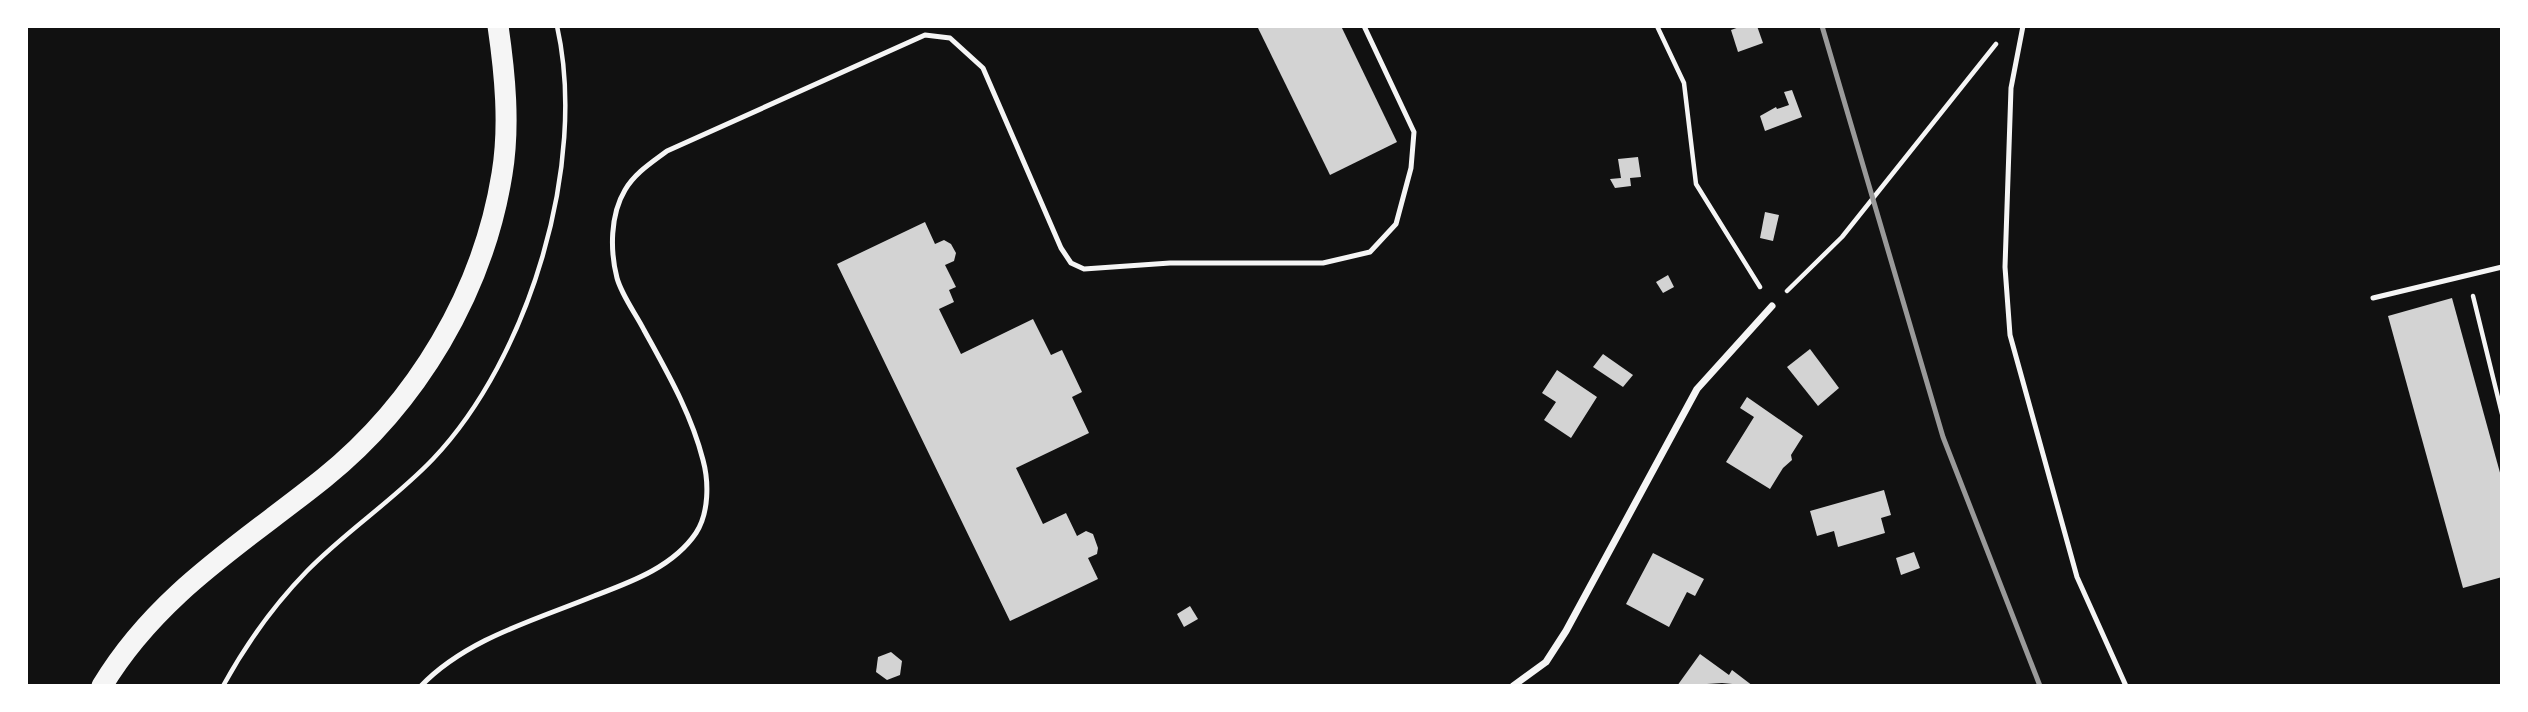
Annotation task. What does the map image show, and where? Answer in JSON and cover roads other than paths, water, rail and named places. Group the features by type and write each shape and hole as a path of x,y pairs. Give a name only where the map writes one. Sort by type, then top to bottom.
{"highway":[{"path":"102,686 146,625 194,578 327,476 367,441 409,392 439,345 470,285 490,232 503,172 506,115 498,26"}],"street":[{"path":"1513,686 1546,662 1566,631 1697,389 1772,306"}],"lane":[{"path":"421,686 490,638 648,574 675,556 697,531 707,494 707,475 697,438 678,392 618,281 614,258 617,208 625,190 640,171 667,151 902,44 925,35 950,38 983,68 1061,248 1071,263 1084,269 1170,263 1323,263 1370,252 1379,243 1396,224 1411,168 1414,132 1364,26"},
{"path":"2023,26 2011,88 2005,267 2010,335 2077,577 2126,686"},
{"path":"2373,298 2502,267"}],"railway":[{"path":"1822,26 1943,437 2040,686"}]}
